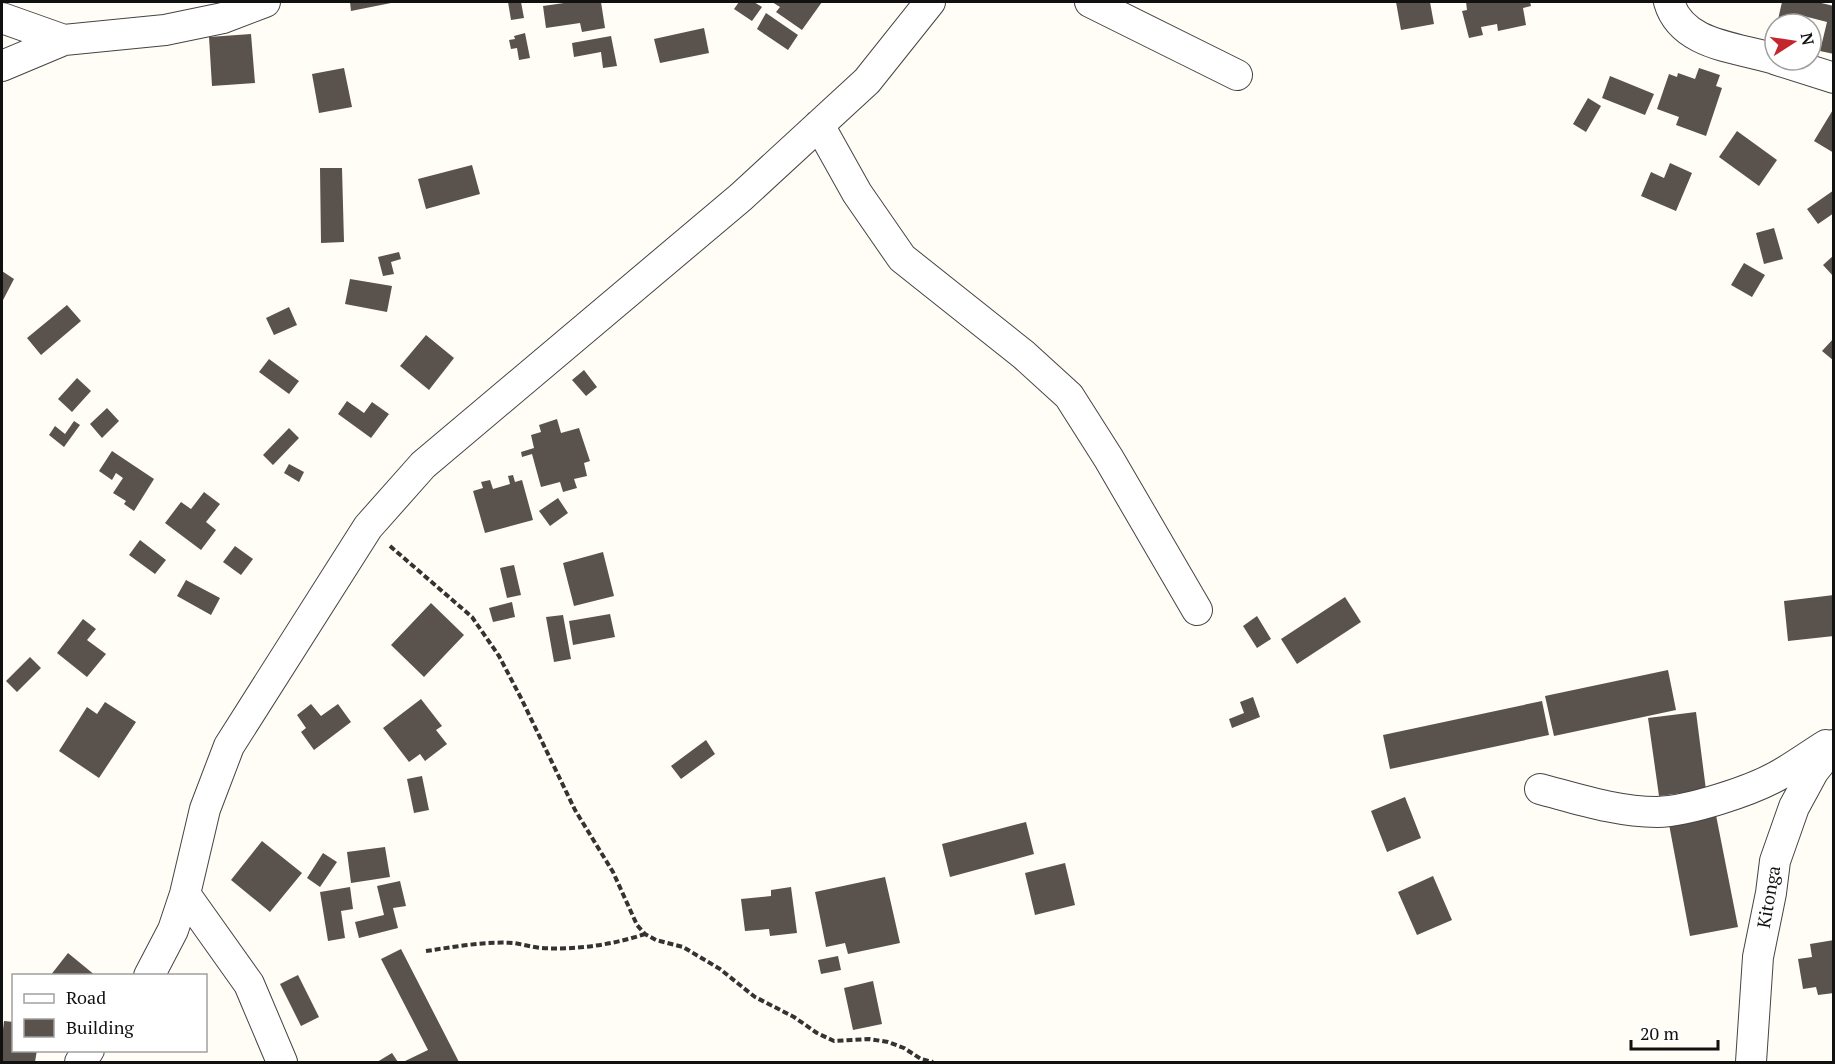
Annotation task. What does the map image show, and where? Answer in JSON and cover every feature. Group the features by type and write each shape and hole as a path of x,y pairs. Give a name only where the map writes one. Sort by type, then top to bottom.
{"street":[{"path":"2,66 64,40 165,30 201,12 223,18 265,2"},
{"path":"150,974 173,930 185,894 205,809 229,746 368,527 423,465 741,197 867,81 930,2"},
{"path":"1090,2 1237,75"},
{"path":"1669,2 1672,14 1691,33 1705,40 1763,56"},
{"path":"2,18 64,40"},
{"path":"1814,72 1833,78"},
{"path":"819,125 857,194 902,258 1024,355 1069,396 1109,459 1197,610"},
{"path":"1540,789 1611,807 1658,812 1697,805 1746,789 1778,776 1833,742"},
{"name":"Kitonga","path":"1751,1062 1758,957 1775,861 1794,807 1833,742"},
{"path":"185,894 249,984 282,1062"}],"path":[{"path":"368,527 472,617 499,656 575,810 613,872 637,925 645,934 656,940 683,946 720,969 755,997 834,1041 869,1039 888,1042 904,1048 921,1059 933,1062"},
{"path":"426,951 513,943 541,948 581,947 619,942 645,934"}],"building":[{"path":"350,2 391,2 391,3 351,11"},
{"path":"508,2 521,2 524,18 511,20"},
{"path":"571,2 601,2 605,28 582,32 580,23 546,28 543,6"},
{"path":"739,2 754,2 762,7 752,21 734,9"},
{"path":"772,2 822,2 802,30 776,12 780,7"},
{"path":"1396,2 1430,2 1434,24 1401,30"},
{"path":"1466,2 1530,2 1531,6 1523,8 1526,25 1498,31 1497,24 1481,27 1483,35 1469,38 1462,11 1467,10"},
{"path":"1782,2 1817,2 1834,6 1834,54 1823,52 1827,22 1823,21 1823,12 1780,12"},
{"path":"766,13 798,35 788,50 757,29"},
{"path":"704,28 709,53 660,63 654,39"},
{"path":"525,33 530,58 519,60 517,48 511,49 509,40"},
{"path":"251,34 255,83 212,86 209,37"},
{"path":"611,36 617,66 603,68 601,52 574,57 572,43"},
{"path":"344,68 352,107 319,113 312,74"},
{"path":"1699,68 1720,75 1716,86 1722,88 1706,136 1676,125 1679,117 1657,109 1669,74 1677,77 1678,73 1695,79"},
{"path":"1610,76 1654,94 1645,115 1602,98"},
{"path":"1588,98 1601,106 1586,132 1573,124"},
{"path":"1834,108 1834,153 1814,141"},
{"path":"1737,131 1777,160 1759,186 1719,157"},
{"path":"1670,163 1692,173 1676,211 1641,196 1651,172 1664,178"},
{"path":"472,165 480,194 426,209 418,179"},
{"path":"320,168 342,168 344,242 321,243"},
{"path":"1834,190 1834,213 1818,224 1807,209"},
{"path":"1774,228 1783,259 1764,264 1756,233"},
{"path":"399,252 401,259 391,262 394,274 383,276 378,257"},
{"path":"1834,255 1834,277 1823,265"},
{"path":"1744,263 1765,275 1752,297 1731,285"},
{"path":"2,271 14,279 2,302"},
{"path":"350,279 392,286 387,312 345,304"},
{"path":"67,305 81,321 41,355 27,338"},
{"path":"289,307 297,325 274,335 266,318"},
{"path":"426,335 454,358 429,390 400,366"},
{"path":"1834,338 1834,361 1822,351"},
{"path":"269,359 299,381 289,394 259,372"},
{"path":"584,370 597,387 586,396 572,380"},
{"path":"77,378 91,391 72,412 58,399"},
{"path":"347,401 364,413 372,402 389,414 371,438 338,414"},
{"path":"107,408 119,421 102,438 90,424"},
{"path":"557,419 561,433 579,428 590,461 584,463 587,476 574,479 577,488 563,492 560,482 541,487 532,454 522,457 521,452 534,448 531,435 541,432 539,425"},
{"path":"74,421 80,425 64,447 49,435 55,426 65,434"},
{"path":"289,428 299,438 273,465 263,455"},
{"path":"112,451 154,479 134,511 124,504 126,501 113,493 123,478 116,473 112,480 99,471"},
{"path":"289,464 304,472 299,482 284,473"},
{"path":"513,475 515,482 522,480 533,520 485,533 473,491 483,488 481,482 490,480 493,489 510,484 508,476"},
{"path":"204,492 220,504 206,522 216,530 201,550 165,523 181,502 191,509"},
{"path":"558,498 568,513 550,526 539,511"},
{"path":"140,540 166,560 155,574 129,555"},
{"path":"235,546 253,559 241,575 223,562"},
{"path":"603,552 614,596 574,606 563,563"},
{"path":"514,565 521,595 507,598 500,568"},
{"path":"186,580 220,598 211,615 177,596"},
{"path":"1834,595 1834,636 1788,641 1784,601"},
{"path":"1345,597 1361,622 1297,664 1281,639"},
{"path":"512,602 515,617 493,622 489,608"},
{"path":"431,603 464,635 424,677 391,645"},
{"path":"610,614 615,637 573,645 569,621"},
{"path":"563,615 571,659 554,662 546,617"},
{"path":"1257,616 1271,639 1257,648 1243,626"},
{"path":"83,619 96,629 87,640 106,654 87,677 57,653"},
{"path":"30,657 41,668 17,692 6,681"},
{"path":"1668,670 1676,710 1554,736 1545,696"},
{"path":"1253,697 1260,717 1232,728 1229,719 1244,713 1240,702"},
{"path":"421,699 442,726 436,730 447,744 425,761 420,754 409,762 383,728"},
{"path":"1542,701 1549,735 1390,769 1383,735"},
{"path":"105,702 136,722 99,778 59,751 87,707 97,714"},
{"path":"311,704 321,716 338,704 351,722 314,750 301,732 306,728 297,715"},
{"path":"1696,712 1706,790 1659,796 1648,718"},
{"path":"706,740 715,754 681,779 671,766"},
{"path":"422,776 429,810 414,813 407,779"},
{"path":"1405,797 1421,838 1387,852 1371,811"},
{"path":"1715,810 1738,927 1690,936 1668,819"},
{"path":"1026,822 1034,854 950,877 942,844"},
{"path":"262,841 302,873 270,912 231,880"},
{"path":"385,847 390,877 351,883 347,852"},
{"path":"323,853 337,862 320,887 307,878"},
{"path":"1065,863 1075,905 1035,915 1025,873"},
{"path":"1433,876 1452,920 1417,935 1398,892"},
{"path":"885,877 900,943 848,954 845,943 826,947 815,892"},
{"path":"400,881 406,906 393,908 398,928 359,938 355,922 384,915 377,886"},
{"path":"350,887 353,909 341,911 345,938 328,941 320,892"},
{"path":"791,887 797,933 770,936 769,929 745,931 741,899 771,896 771,890"},
{"path":"1834,940 1834,993 1818,995 1816,987 1803,989 1798,959 1812,957 1810,944"},
{"path":"401,949 459,1062 403,1062 428,1050 381,959"},
{"path":"68,953 94,974 52,974"},
{"path":"838,956 841,970 821,974 818,960"},
{"path":"298,975 319,1017 301,1026 280,984"},
{"path":"873,981 882,1024 853,1030 844,988"},
{"path":"4,1021 12,1022 12,1052 37,1052 35,1062 2,1062"},
{"path":"392,1053 398,1062 377,1062"}]}
